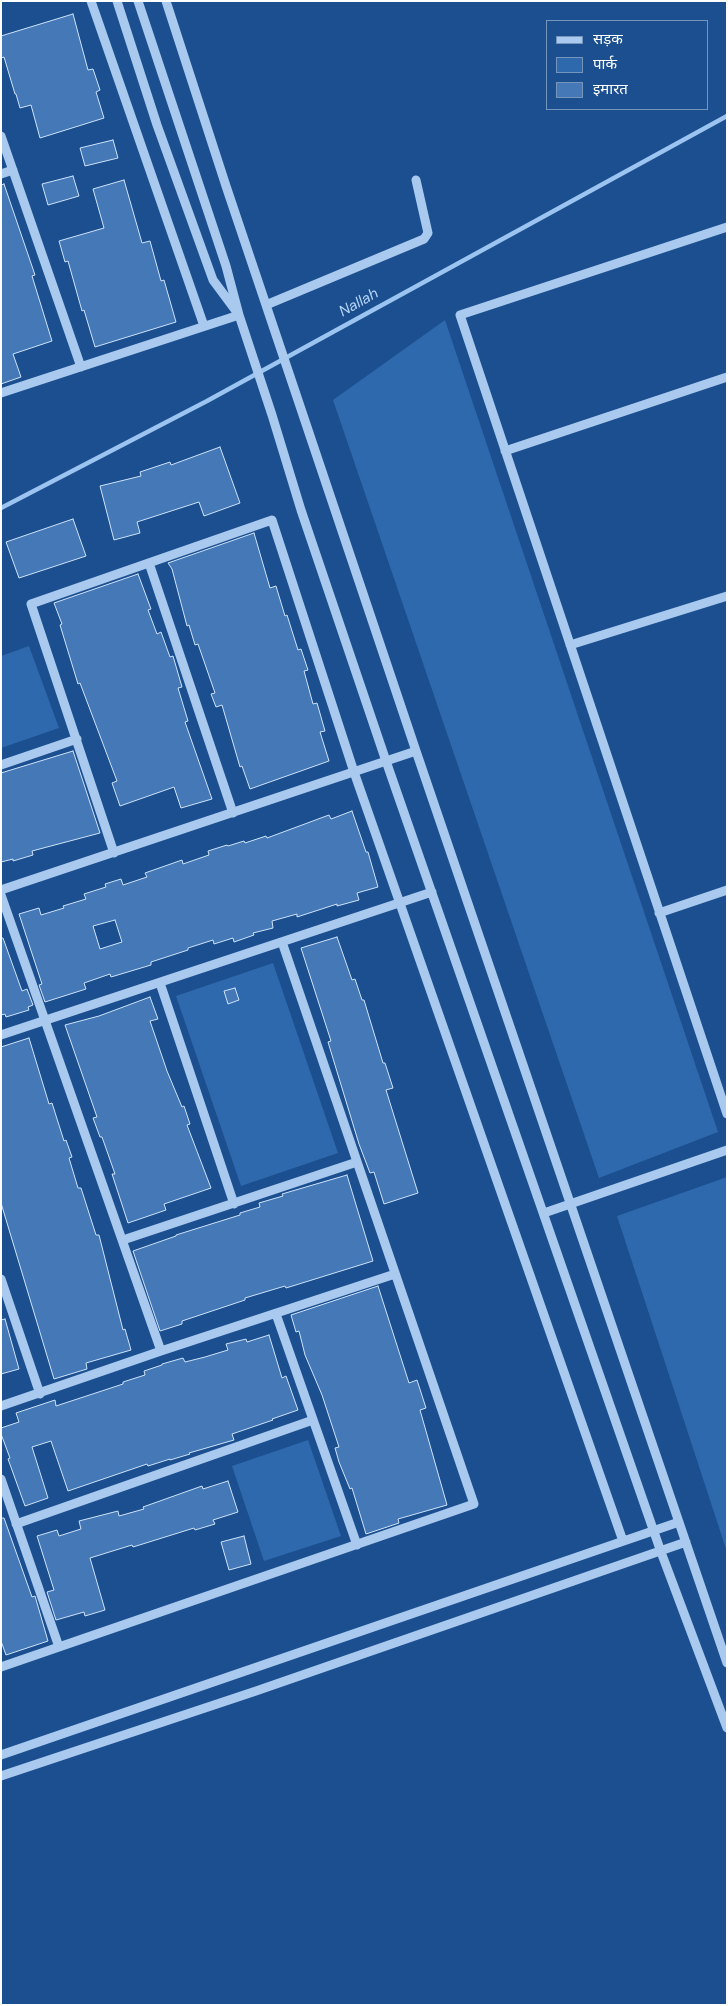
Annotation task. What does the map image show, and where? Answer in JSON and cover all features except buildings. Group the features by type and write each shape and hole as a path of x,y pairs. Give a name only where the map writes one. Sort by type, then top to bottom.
{"street":[{"path":"91,1 204,326"},
{"path":"117,1 157,125 213,280 239,315"},
{"path":"138,1 226,266 244,332 272,415 300,510 661,1552 727,1728"},
{"path":"166,1 266,306 416,751 727,1662"},
{"path":"1,136 81,367"},
{"path":"1,174 13,170"},
{"path":"266,306 424,239 428,233 416,180"},
{"path":"727,227 460,315 727,1114"},
{"path":"1,393 239,315"},
{"path":"505,451 727,377"},
{"path":"114,854 32,604 272,520 354,772 623,1541"},
{"path":"149,563 233,814"},
{"path":"570,645 727,596"},
{"path":"1,765 77,739"},
{"path":"1,890 114,854 416,751"},
{"path":"659,913 727,890"},
{"path":"1,1035 432,892"},
{"path":"1,895 161,1351"},
{"path":"1,1667 474,1504 282,942"},
{"path":"160,983 234,1204"},
{"path":"544,1213 727,1150"},
{"path":"123,1240 356,1162"},
{"path":"1,1406 395,1274"},
{"path":"1,1279 40,1394"},
{"path":"276,1314 357,1544"},
{"path":"16,1524 313,1420"},
{"path":"1,1480 58,1647"},
{"path":"1,1754 679,1522"},
{"path":"1,1776 686,1542"}],"green space":[{"path":"445,320 718,1132 599,1178 333,400"},
{"path":"29,646 59,728 1,748 1,656"},
{"path":"273,963 338,1153 241,1186 176,996"},
{"path":"727,1177 727,1552 617,1216"},
{"path":"308,1440 341,1536 264,1561 232,1466"}],"waterway":[{"name":"Nallah","path":"1,508 207,401 727,116"}]}
